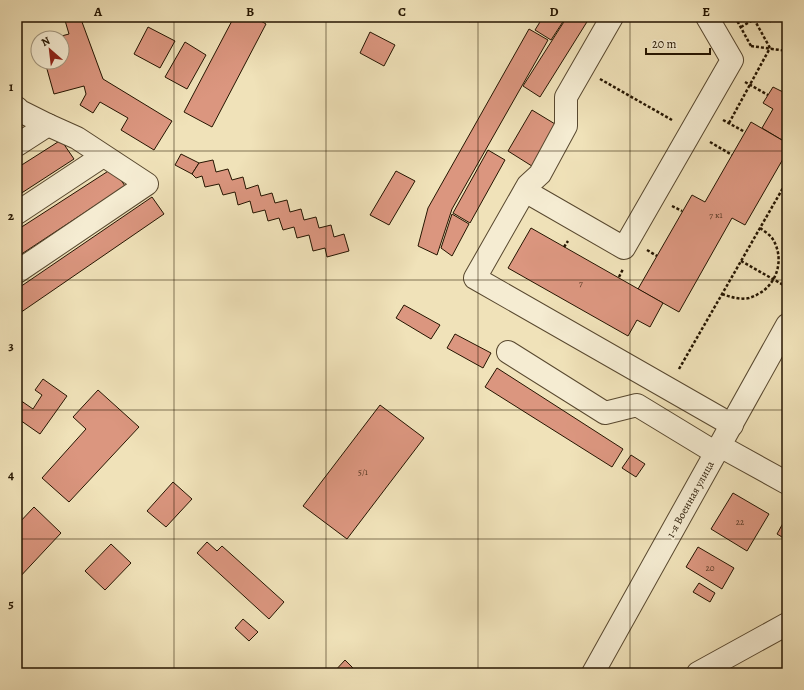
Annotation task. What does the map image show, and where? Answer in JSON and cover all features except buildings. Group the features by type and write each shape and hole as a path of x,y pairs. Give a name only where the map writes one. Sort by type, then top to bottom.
{"street":[{"path":"612,17 566,97 566,126 540,174 528,185 475,278 732,424"},
{"path":"525,191 624,248 698,136 732,60 707,17"},
{"path":"17,108 20,111 77,138 148,184 17,272"},
{"path":"17,145 48,125"},
{"path":"17,212 103,156"},
{"name":"1-я Военная улица","path":"593,673 787,325"},
{"path":"508,352 605,413 637,405 718,450 787,483"},
{"path":"698,673 787,624"}],"path":[{"path":"735,17 751,46 787,51"},
{"path":"741,27 758,17"},
{"path":"754,19 770,48"},
{"path":"729,123 770,48"},
{"path":"582,69 732,155"},
{"path":"750,85 768,95"},
{"path":"668,388 787,181"},
{"path":"722,294 736,299 750,298 764,291 774,280 779,266 778,251 771,238 760,228"},
{"path":"741,261 787,287"},
{"path":"618,277 624,269"}]}
